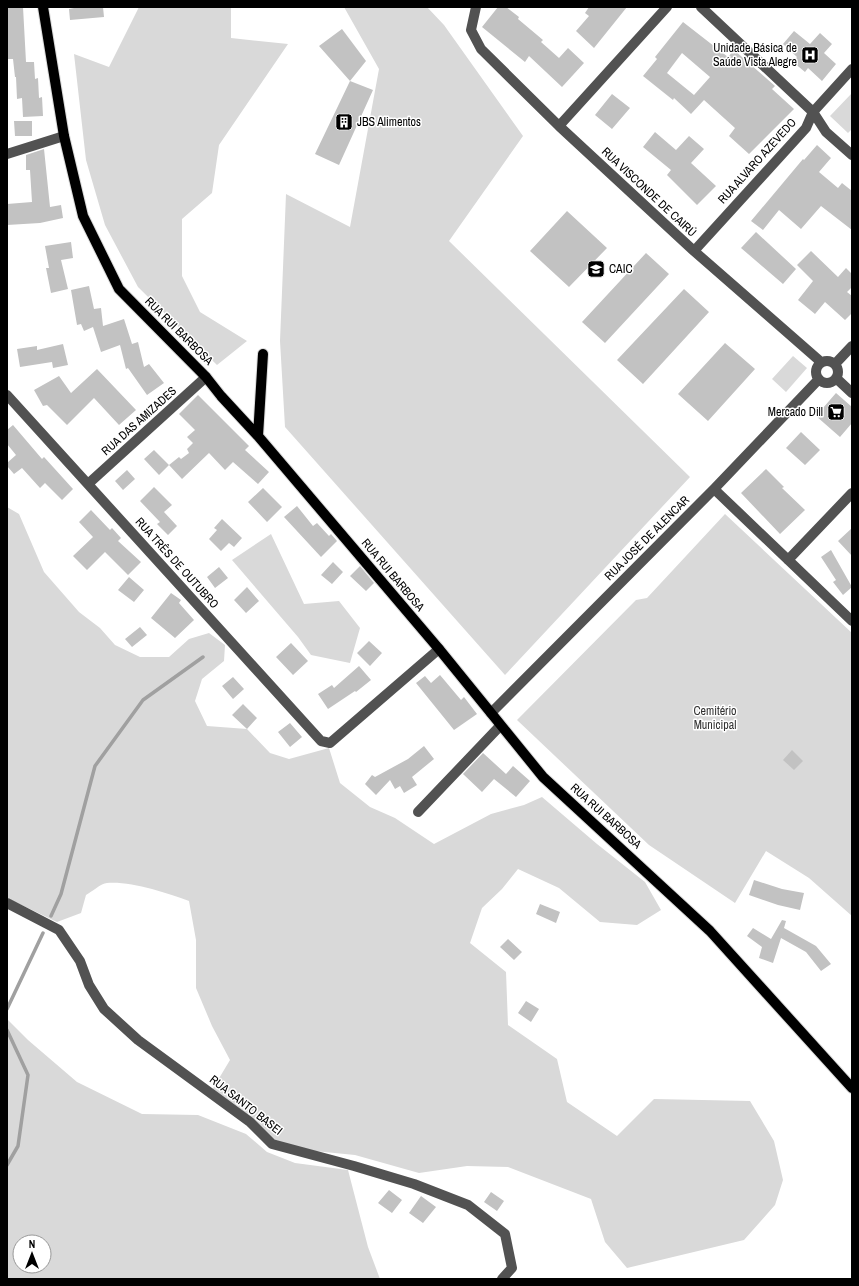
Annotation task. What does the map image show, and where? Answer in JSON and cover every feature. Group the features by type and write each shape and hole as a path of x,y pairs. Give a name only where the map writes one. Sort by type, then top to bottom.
{"main road":[{"name":"RUA RUI BARBOSA","path":"43,7 64,136 83,216 119,289 206,377 220,396 258,436 439,649 500,726 543,777 710,932 852,1088"},
{"path":"258,436 263,354"}],"street":[{"name":"RUA VISCONDE DE CAIRÚ","path":"476,7 471,30 480,49 558,126 694,251 821,362"},
{"path":"558,126 667,7"},
{"path":"701,7 813,112 826,132 852,156"},
{"name":"RUA ALVARO AZEVEDO","path":"694,251 806,128 813,112 852,69"},
{"path":"7,154 64,136"},
{"path":"835,364 852,346"},
{"path":"826,361 835,364 838,373 836,378 828,382 819,379 816,370 821,362 826,361"},
{"name":"RUA DAS AMIZADES","path":"88,484 206,377"},
{"path":"836,378 852,393"},
{"name":"RUA JOSÉ DE ALENCAR","path":"491,713 714,489 819,379"},
{"name":"RUA TRÊS DE OUTUBRO","path":"7,395 321,741 330,743 439,649"},
{"path":"714,489 852,621"},
{"path":"788,560 852,493"},
{"path":"418,812 500,726"},
{"name":"RUA SANTO BASEI","path":"7,903 59,930 80,961 89,985 104,1009 149,1048 250,1122 272,1144 392,1177 468,1205 505,1234 512,1268 502,1279"}],"green space":[{"path":"139,7 231,7 231,38 288,44 219,145 212,193 182,219 182,276 200,312 247,341 217,365 138,287 105,225 86,160 74,54 109,67"},
{"path":"344,7 427,7 444,25 523,136 449,241 690,477 505,675 285,427 280,341 286,194 350,227 379,69"},
{"path":"852,93 852,129 848,133 830,116"},
{"path":"793,356 807,368 786,392 772,379"},
{"path":"7,507 19,514 44,572 79,612 100,628 115,645 140,657 169,657 189,639 209,633 225,645 224,661 202,679 195,701 207,726 247,729 270,753 289,759 329,748 340,783 370,807 395,818 434,844 491,814 524,805 542,797 597,844 645,882 661,910 637,925 600,922 559,888 518,869 502,889 482,908 470,943 506,972 508,1025 557,1059 567,1102 617,1136 654,1099 750,1101 774,1141 783,1180 775,1205 744,1240 627,1268 605,1242 591,1199 508,1167 467,1166 419,1173 355,1155 294,1149 270,1141 212,1090 230,1060 212,1026 196,988 196,940 189,901 160,891 138,886 105,883 86,895 81,913 57,922 7,898"},
{"name":"Cemitério Municipal","path":"725,514 852,633 852,916 809,878 766,851 735,903 649,845 517,720 636,600 647,598"},
{"path":"271,534 304,604 339,601 360,628 350,663 311,655 298,637 232,560"},
{"path":"7,1019 28,1040 77,1082 142,1114 198,1115 246,1134 267,1152 295,1163 348,1170 368,1247 380,1279 7,1279"}],"building":[{"path":"7,7 23,7 26,62 34,62 35,79 38,78 39,98 42,97 43,116 23,117 22,98 17,99 13,59 7,59"},
{"path":"79,7 103,7 104,17 70,20 69,9"},
{"path":"498,7 506,7 519,17 518,19 543,40 541,42 559,58 568,48 584,63 562,87 529,56 525,62 482,27"},
{"path":"589,7 627,7 594,48 576,31 589,16 585,13"},
{"path":"683,22 728,57 734,50 775,86 772,89 794,109 749,154 729,136 735,128 704,100 691,114 674,98 673,100 643,76 657,59 655,57","holes":["682,53 710,77 694,95 667,73"]},
{"path":"342,29 366,61 350,81 319,46"},
{"name":"Unidade Básica de Saúde Vista Alegre","path":"794,31 810,44 820,33 832,44 824,53 836,64 822,81 808,68 805,72 793,62 797,57 783,44"},
{"name":"JBS Alimentos","path":"350,81 373,90 339,165 315,154"},
{"path":"612,94 630,108 612,129 595,115"},
{"path":"14,121 32,121 32,136 15,136"},
{"path":"655,132 676,150 689,136 704,149 691,163 716,186 697,205 667,175 671,170 643,147"},
{"path":"817,145 831,158 819,172 838,188 842,183 852,191 852,230 821,206 801,229 779,210 763,230 751,221 803,159 804,160"},
{"path":"44,149 50,207 61,205 63,218 40,223 7,225 7,204 32,202 30,170 26,170 26,155"},
{"path":"567,211 607,248 569,287 530,251"},
{"path":"756,232 796,269 783,284 741,248"},
{"path":"71,242 73,258 61,260 68,289 51,293 46,268 49,268 45,246"},
{"path":"811,251 838,277 846,268 852,274 852,287 847,292 852,296 852,313 845,320 825,302 815,314 798,300 813,281 797,265"},
{"path":"646,253 669,274 605,343 582,322"},
{"path":"89,286 94,309 101,308 103,326 124,319 132,344 138,342 144,367 149,364 164,383 147,395 128,368 126,369 120,345 101,352 93,327 84,331 81,324 77,325 71,290"},
{"path":"684,289 709,312 643,384 617,360"},
{"path":"725,343 755,369 708,421 678,394"},
{"path":"63,344 68,365 53,368 52,362 20,367 17,349 37,346 37,350"},
{"path":"97,369 136,410 119,425 94,398 67,425 47,405 43,406 34,390 59,376 71,393"},
{"name":"Mercado Dill","path":"836,393 852,407 852,423 840,437 816,416"},
{"path":"198,395 249,446 245,450 269,472 258,484 233,462 225,470 209,453 182,479 169,465 179,457 181,459 189,453 187,449 193,443 187,437 195,430 179,414"},
{"path":"13,425 42,459 44,457 73,489 62,500 45,483 40,488 22,468 14,474 7,466 7,463 16,455 7,444 7,430"},
{"path":"801,432 820,450 805,465 786,448"},
{"path":"154,450 169,465 159,475 144,459"},
{"path":"766,469 784,487 782,488 805,510 780,534 741,493"},
{"path":"127,470 135,479 123,490 115,481"},
{"path":"154,487 172,505 164,512 177,526 168,535 157,524 160,522 140,501"},
{"path":"263,488 282,507 267,522 248,502"},
{"path":"297,506 313,526 317,523 329,536 331,534 337,541 321,557 284,517"},
{"path":"91,510 110,530 112,528 121,538 118,541 141,562 128,575 105,552 87,570 73,556 93,537 79,522"},
{"path":"222,519 242,538 234,547 229,543 221,551 209,539 217,530 214,528"},
{"path":"852,528 852,556 838,541"},
{"path":"831,550 852,587 843,595 833,582 836,580 821,557"},
{"path":"333,562 343,572 332,584 321,575"},
{"path":"360,566 374,583 366,591 350,576"},
{"path":"219,567 228,578 215,588 207,577"},
{"path":"129,577 144,590 134,602 118,590"},
{"path":"247,587 259,601 246,613 234,600"},
{"path":"171,593 181,600 179,603 194,620 175,638 151,618"},
{"path":"140,627 147,635 132,647 125,639"},
{"path":"369,641 382,653 370,666 357,653"},
{"path":"291,643 308,661 293,675 276,657"},
{"path":"359,666 371,680 356,692 355,691 328,709 318,694 332,685 334,688"},
{"path":"440,675 461,700 464,697 477,714 454,730 416,683 425,676 431,683"},
{"path":"233,677 244,689 233,699 222,686"},
{"path":"243,704 257,718 247,729 232,715"},
{"path":"290,723 302,737 290,747 278,732"},
{"path":"424,746 434,759 412,777 417,785 404,793 400,786 395,789 390,780 376,795 365,784 372,775 375,777 408,759"},
{"path":"792,750 803,761 794,770 783,760"},
{"path":"483,753 506,774 513,766 530,781 516,797 494,779 482,792 463,774"},
{"path":"754,880 782,889 804,893 800,910 778,905 749,895"},
{"path":"540,904 560,912 556,923 536,914"},
{"path":"782,920 786,921 784,928 816,946 831,964 821,971 806,952 781,938 773,963 759,958 762,947 747,936 753,928 771,939"},
{"path":"508,939 522,952 514,960 500,947"},
{"path":"526,1001 539,1009 531,1022 518,1013"},
{"path":"389,1190 402,1200 392,1213 378,1203"},
{"path":"491,1192 504,1201 497,1211 484,1202"},
{"path":"421,1196 436,1207 423,1223 409,1213"}],"waterway":[{"path":"51,916 61,894 95,766 143,700 203,657"},
{"path":"7,1009 43,933"},
{"path":"7,1030 28,1075 18,1146 7,1165"}],"place":[{"name":"Unidade Básica de Saúde Vista Alegre","path":"810,55"},
{"name":"JBS Alimentos","path":"344,122"},
{"name":"CAIC","path":"596,269"},
{"name":"Mercado Dill","path":"836,412"}]}
